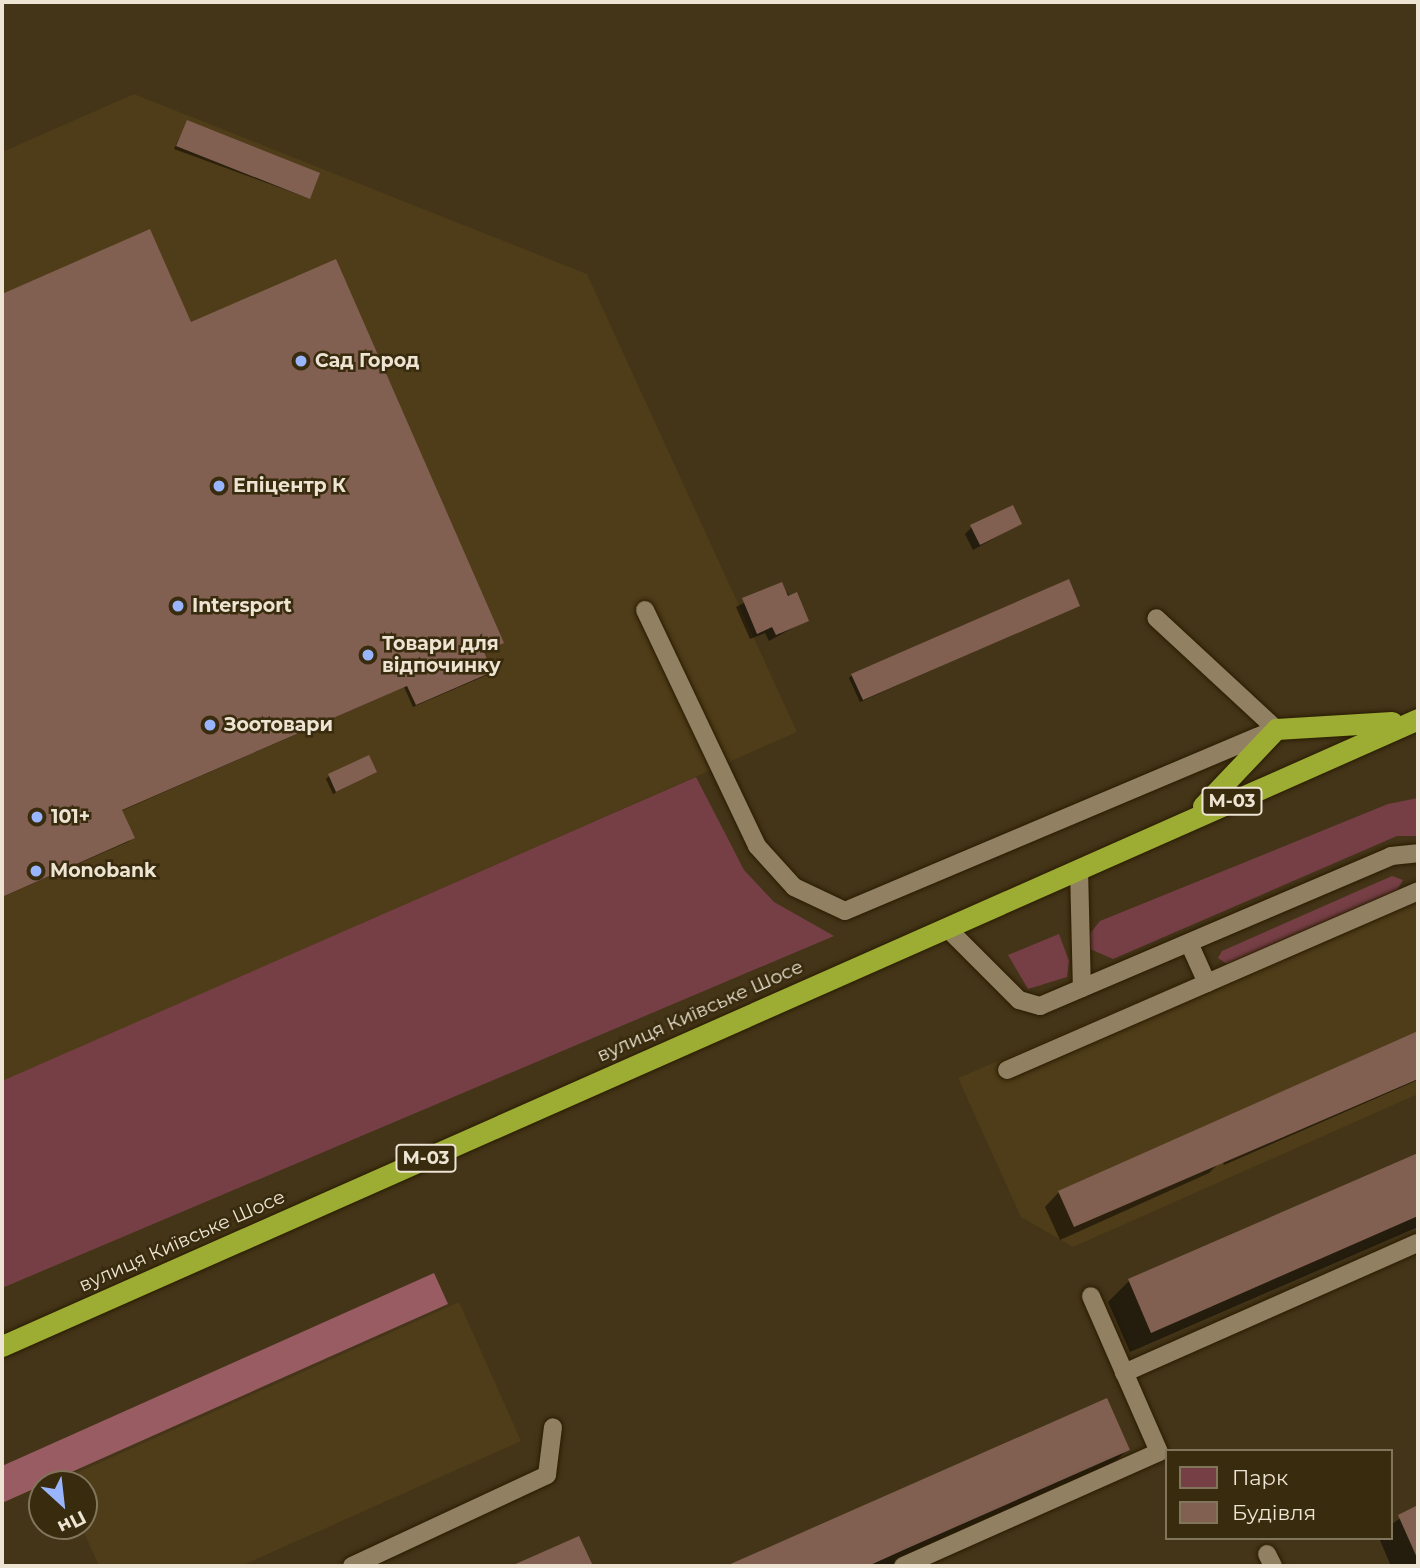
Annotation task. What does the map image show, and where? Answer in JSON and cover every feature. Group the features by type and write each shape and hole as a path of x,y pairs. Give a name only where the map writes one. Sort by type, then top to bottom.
{"highway":[{"path":"1163,832 1221,792 1276,729 1377,725 1418,717"},
{"name":"вулиця Київське Шосе","path":"2,1346 1418,717"}],"lane":[{"path":"645,610 715,769 757,846 794,887 845,911 1276,729 1156,618"},
{"path":"947,928 1019,1000 1040,1006 1391,856 1418,853"},
{"path":"1079,869 1083,988"},
{"path":"1007,1070 1418,891"},
{"path":"1189,943 1207,983"},
{"path":"1125,1373 1418,1243"},
{"path":"903,1566 1159,1452 1091,1296"},
{"path":"352,1566 547,1475 553,1427"}],"shaded area":[{"path":"134,94 587,274 797,732 2,1082 2,152"},
{"path":"1418,882 1418,1094 1073,1247 1021,1217 958,1078"},
{"path":"434,1273 448,1304 76,1470 28,1470 28,1491 2,1503 2,1466"},
{"path":"459,1302 521,1441 241,1566 99,1566 87,1540 98,1540 98,1470 83,1470"}],"green space":[{"path":"696,777 744,870 774,902 834,936 2,1288 2,1081"},
{"path":"1418,798 1418,836 1397,836 1113,959 1090,949 1088,936 1100,921 1388,804"},
{"path":"1392,876 1403,880 1397,890 1227,964 1218,958 1222,951"},
{"path":"1059,934 1069,961 1067,977 1028,989 1008,955"}],"building":[{"path":"187,120 320,173 310,199 176,146"},
{"name":"Епіцентр К","path":"150,229 191,322 336,259 504,643 484,652 492,672 416,705 407,686 122,810 135,838 2,897 2,294"},
{"path":"1013,505 1022,524 980,545 970,525"},
{"path":"1069,579 1080,606 863,700 851,674"},
{"path":"782,582 788,596 797,592 809,621 776,635 772,627 757,634 742,598"},
{"path":"369,755 377,772 336,792 328,774"},
{"path":"1418,1031 1418,1079 1074,1227 1058,1191"},
{"path":"1418,1153 1418,1216 1151,1333 1128,1279"},
{"path":"1107,1398 1130,1450 868,1566 726,1566"},
{"path":"1418,1505 1418,1560 1398,1515"},
{"path":"579,1536 593,1566 511,1566"}],"place":[{"name":"Сад Город","path":"301,361"},
{"name":"Епіцентр К","path":"219,486"},
{"name":"Intersport","path":"178,606"},
{"name":"Товари для відпочинку","path":"368,655"},
{"name":"Зоотовари","path":"210,725"},
{"name":"101+","path":"37,817"},
{"name":"Monobank","path":"36,871"}]}
